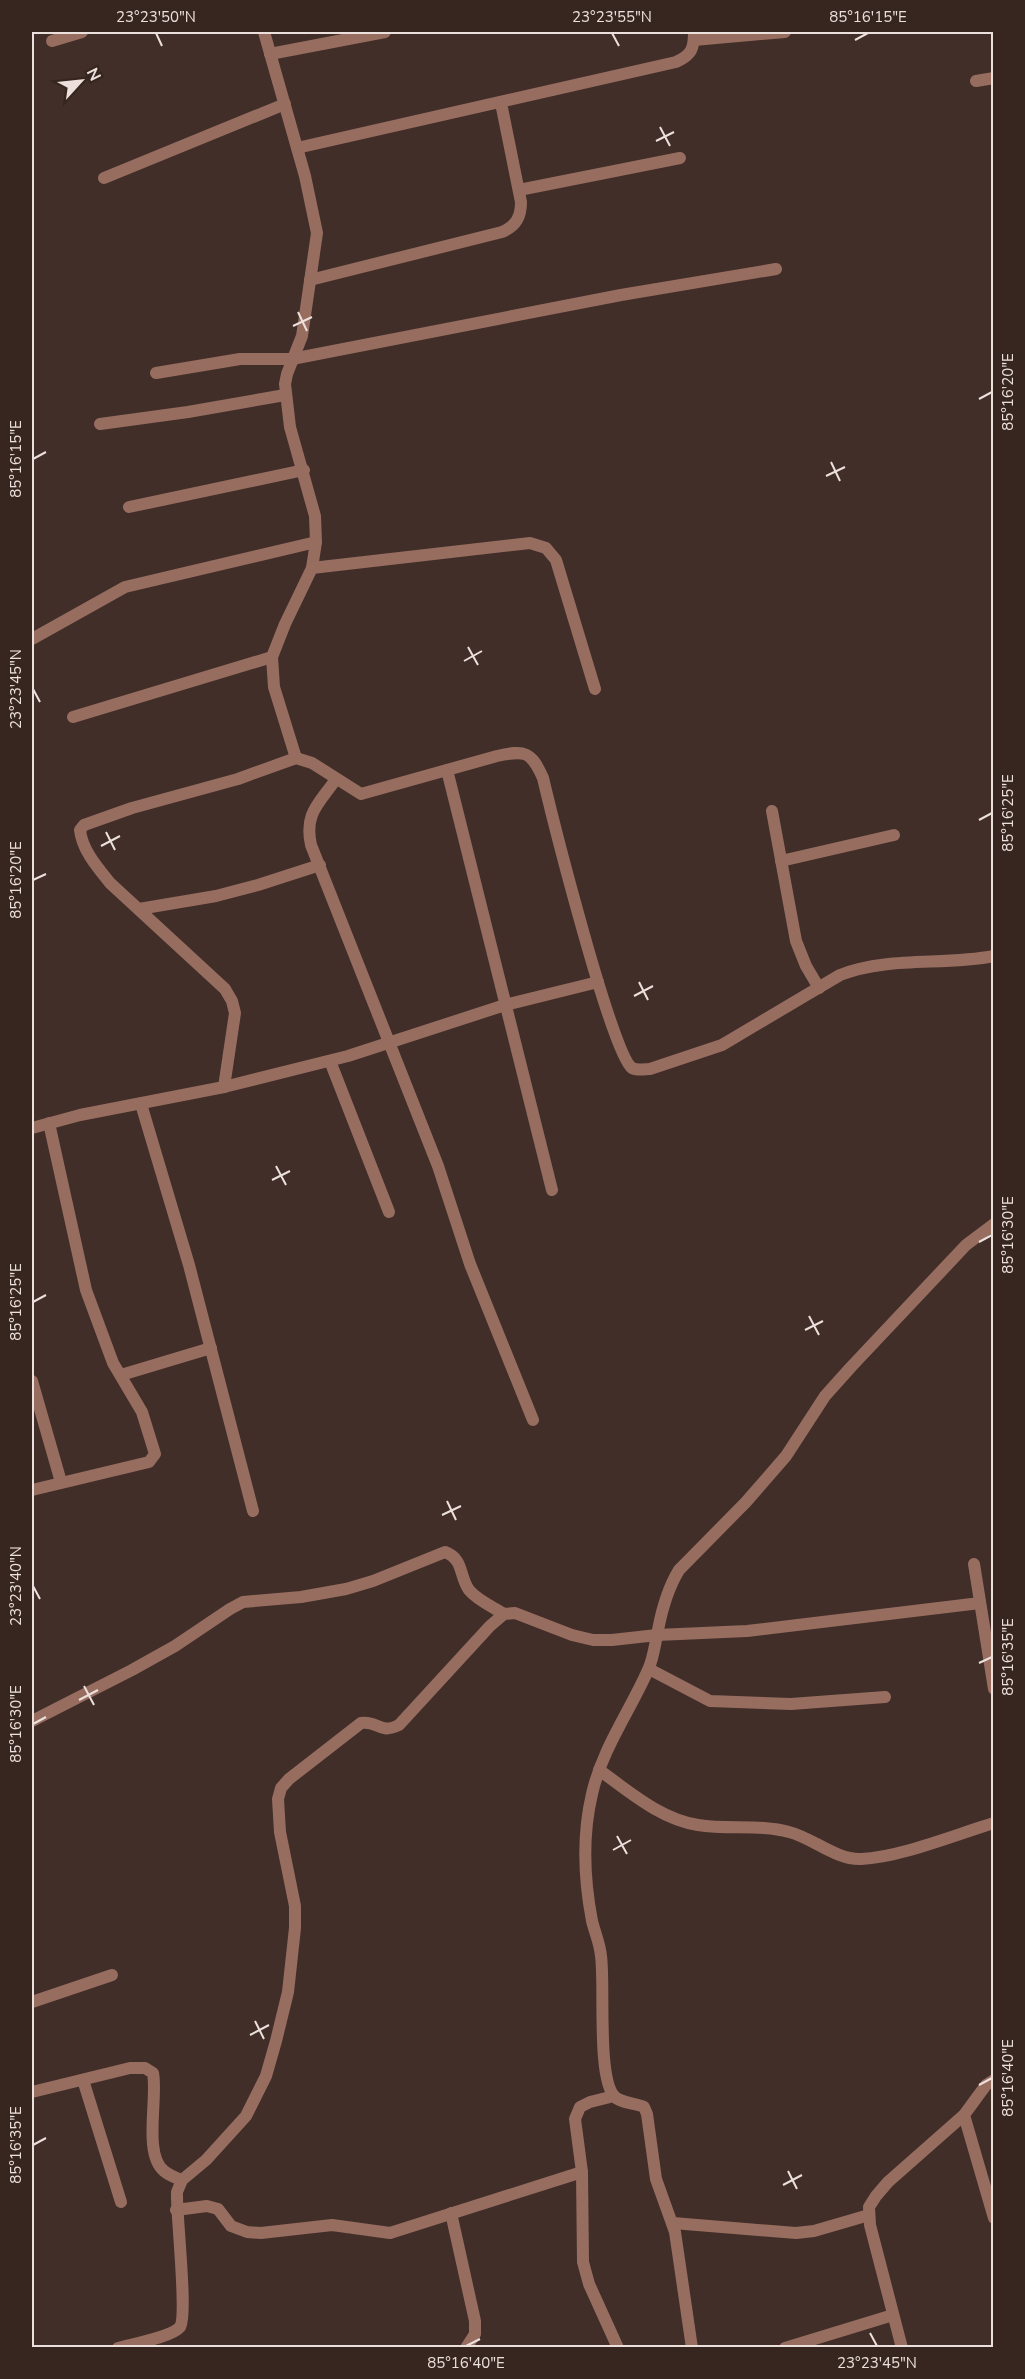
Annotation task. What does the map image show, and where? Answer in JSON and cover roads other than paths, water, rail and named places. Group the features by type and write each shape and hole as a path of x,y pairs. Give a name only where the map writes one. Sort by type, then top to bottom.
{"street":[{"path":"52,41 82,32"},
{"path":"264,32 297,148 317,233 302,336 287,374 285,395 290,427 315,516 316,542 312,568 272,657 274,687 296,758"},
{"path":"270,54 385,32"},
{"path":"297,148 676,62 689,57 694,36 785,32"},
{"path":"976,81 993,78"},
{"path":"310,280 512,228 521,213 519,190 501,103"},
{"path":"104,178 285,104"},
{"path":"519,190 681,158"},
{"path":"156,373 240,359 292,359 621,295 776,269"},
{"path":"100,424 285,395"},
{"path":"129,507 303,470"},
{"path":"32,639 125,587 316,542"},
{"path":"312,568 530,543 546,548 556,560 596,689"},
{"path":"73,717 272,657"},
{"path":"224,1087 235,1013 232,1001 225,989 110,883 96,866 80,830 84,825 132,808 238,779 296,758 312,763 361,794 518,751 529,755 543,777 598,982 624,1057 632,1067 639,1070 667,1064 722,1045 840,975 869,966 993,956"},
{"path":"447,770 552,1190"},
{"path":"336,779 310,816 308,828 311,844 391,1043 438,1166 470,1264 533,1420"},
{"path":"772,811 796,941 801,957 819,988"},
{"path":"781,861 894,835"},
{"path":"139,909 226,893 320,865"},
{"path":"32,1128 80,1115 224,1087 330,1061 505,1005 598,982"},
{"path":"330,1061 389,1212"},
{"path":"141,1104 189,1265 253,1511"},
{"path":"32,1490 149,1462 155,1454 142,1412 113,1363 86,1290 49,1123"},
{"path":"692,2348 679,2252 673,2223 656,2178 647,2114 644,2107 621,2101 614,2096 609,2084 603,2044 602,1958 593,1925 586,1880 585,1839 591,1794 599,1770 649,1669 671,1583 679,1570 746,1502 786,1456 825,1396 851,1367 966,1245 993,1224"},
{"path":"121,1375 211,1348"},
{"path":"32,1381 61,1482"},
{"path":"32,1721 175,1646 230,1608 243,1602 301,1597 346,1588 373,1581 445,1552 453,1555 460,1563 465,1583 471,1592 504,1614"},
{"path":"974,1564 993,1681"},
{"path":"118,2348 169,2333 180,2326 183,2301 176,2210 177,2192 182,2180 207,2160 246,2116 266,2076 288,1992 295,1928 295,1906 280,1832 278,1799 281,1788 289,1779 361,1723 369,1722 382,1729 390,1730 399,1725 490,1626 504,1614 514,1613 572,1635 594,1640 747,1631 980,1603"},
{"path":"649,1669 710,1701 791,1704 885,1697"},
{"path":"599,1770 658,1812 682,1822 700,1826 790,1832 849,1857 861,1859 901,1851 993,1823"},
{"path":"32,2002 112,1975"},
{"path":"32,2091 130,2068 145,2068 153,2073 155,2084 154,2148 156,2162 164,2171 182,2180"},
{"path":"83,2080 121,2202"},
{"path":"902,2348 870,2225 869,2207 888,2182 964,2115 986,2085 993,2080"},
{"path":"614,2096 580,2107 575,2119 582,2172 583,2262 589,2284 618,2348"},
{"path":"964,2115 993,2218"},
{"path":"176,2210 207,2206 218,2209 231,2226 261,2234 332,2225 390,2233 582,2172"},
{"path":"451,2214 475,2321 476,2334 466,2348"},
{"path":"673,2223 796,2233 814,2231 869,2215"},
{"path":"785,2348 893,2315"}]}
